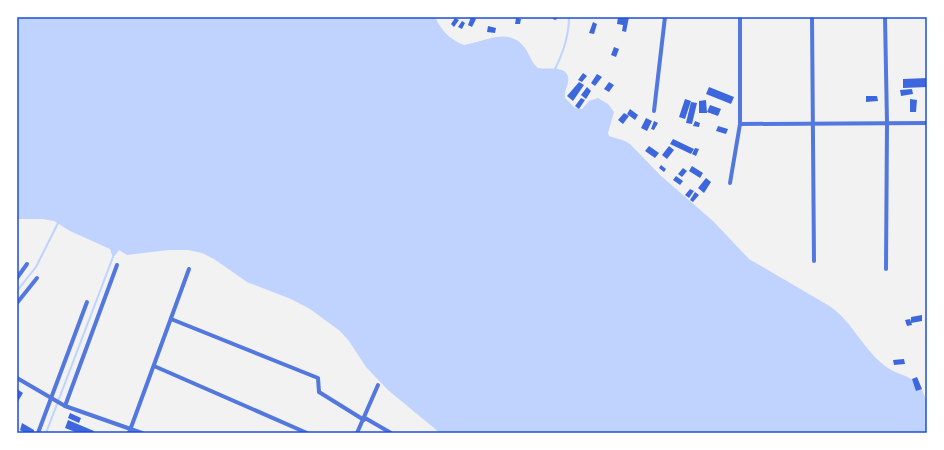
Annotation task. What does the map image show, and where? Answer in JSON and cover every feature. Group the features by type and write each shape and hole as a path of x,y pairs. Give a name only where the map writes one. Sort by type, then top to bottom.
{"street":[{"path":"654,111 665,17"},
{"path":"730,183 740,124 740,17"},
{"path":"812,17 814,261"},
{"path":"885,17 887,123 886,269"},
{"path":"740,124 927,123"},
{"path":"17,278 27,264"},
{"path":"65,406 117,265"},
{"path":"130,431 189,269"},
{"path":"17,303 37,278"},
{"path":"38,433 87,302"},
{"path":"171,319 318,378 319,392 391,433"},
{"path":"154,366 307,433"},
{"path":"17,378 65,406 130,431 142,433"},
{"path":"357,433 378,385"}],"water":[{"path":"17,17 435,17 446,34 464,45 496,37 512,38 519,41 538,68 558,69 566,72 568,82 565,98 575,108 582,109 589,101 598,98 608,104 614,112 608,133 609,136 630,144 660,175 713,221 749,259 831,307 839,313 877,359 889,369 914,380 924,393 927,415 927,433 440,433 388,390 366,367 349,341 340,331 310,309 291,299 247,282 214,259 202,253 188,250 169,250 127,255 119,250 113,258 110,249 70,231 54,221 42,219 17,219"}],"building":[{"path":"471,17 476,19 472,27 468,25"},
{"path":"618,17 629,17 626,32 622,31 623,25 617,24"},
{"path":"455,18 459,20 454,27 451,24"},
{"path":"516,18 521,19 520,24 515,24"},
{"path":"462,21 465,23 462,29 458,27"},
{"path":"593,22 597,24 594,34 589,33"},
{"path":"488,26 496,28 495,33 487,32"},
{"path":"614,47 619,49 616,57 611,55"},
{"path":"583,73 587,76 582,82 578,80"},
{"path":"597,74 602,77 595,86 591,83"},
{"path":"927,78 927,87 903,88 903,79"},
{"path":"579,82 584,85 573,101 567,96"},
{"path":"609,82 614,85 609,92 604,89"},
{"path":"587,87 591,91 586,99 581,95"},
{"path":"709,87 734,97 731,104 706,94"},
{"path":"912,89 913,94 901,96 900,90"},
{"path":"866,96 877,96 878,101 866,102"},
{"path":"581,98 585,100 579,109 575,106"},
{"path":"685,99 691,101 685,119 679,117"},
{"path":"910,99 917,100 916,112 910,112"},
{"path":"706,100 707,113 699,113 699,101"},
{"path":"691,102 697,103 692,124 686,123"},
{"path":"710,105 721,109 718,116 707,112"},
{"path":"630,109 638,115 635,120 627,114"},
{"path":"624,113 629,116 623,124 618,120"},
{"path":"646,118 652,121 647,131 641,128"},
{"path":"654,121 658,123 654,130 651,129"},
{"path":"695,121 700,123 699,127 693,126"},
{"path":"718,126 728,129 726,134 716,131"},
{"path":"673,139 694,149 691,154 670,144"},
{"path":"649,146 659,153 655,158 645,151"},
{"path":"669,146 674,150 667,159 662,155"},
{"path":"695,148 699,149 696,156 692,154"},
{"path":"661,165 666,169 664,172 659,168"},
{"path":"692,166 703,173 700,178 689,171"},
{"path":"683,168 687,171 682,177 678,174"},
{"path":"676,176 683,181 680,185 673,180"},
{"path":"706,178 711,182 704,193 698,188"},
{"path":"690,189 694,191 689,198 685,195"},
{"path":"695,192 699,195 693,202 690,200"},
{"path":"922,315 922,321 911,323 911,317"},
{"path":"910,319 912,325 907,326 905,320"},
{"path":"904,359 905,364 894,365 893,360"},
{"path":"917,377 922,389 916,391 912,379"},
{"path":"17,389 23,393 17,403"},
{"path":"70,413 81,418 79,423 68,418"},
{"path":"68,420 94,431 93,433 78,433 65,428"},
{"path":"22,423 34,430 34,433 25,433 20,430"}],"waterway":[{"path":"555,69 565,44 569,17"},
{"path":"17,291 36,267 59,221"},
{"path":"46,433 113,257"}]}
